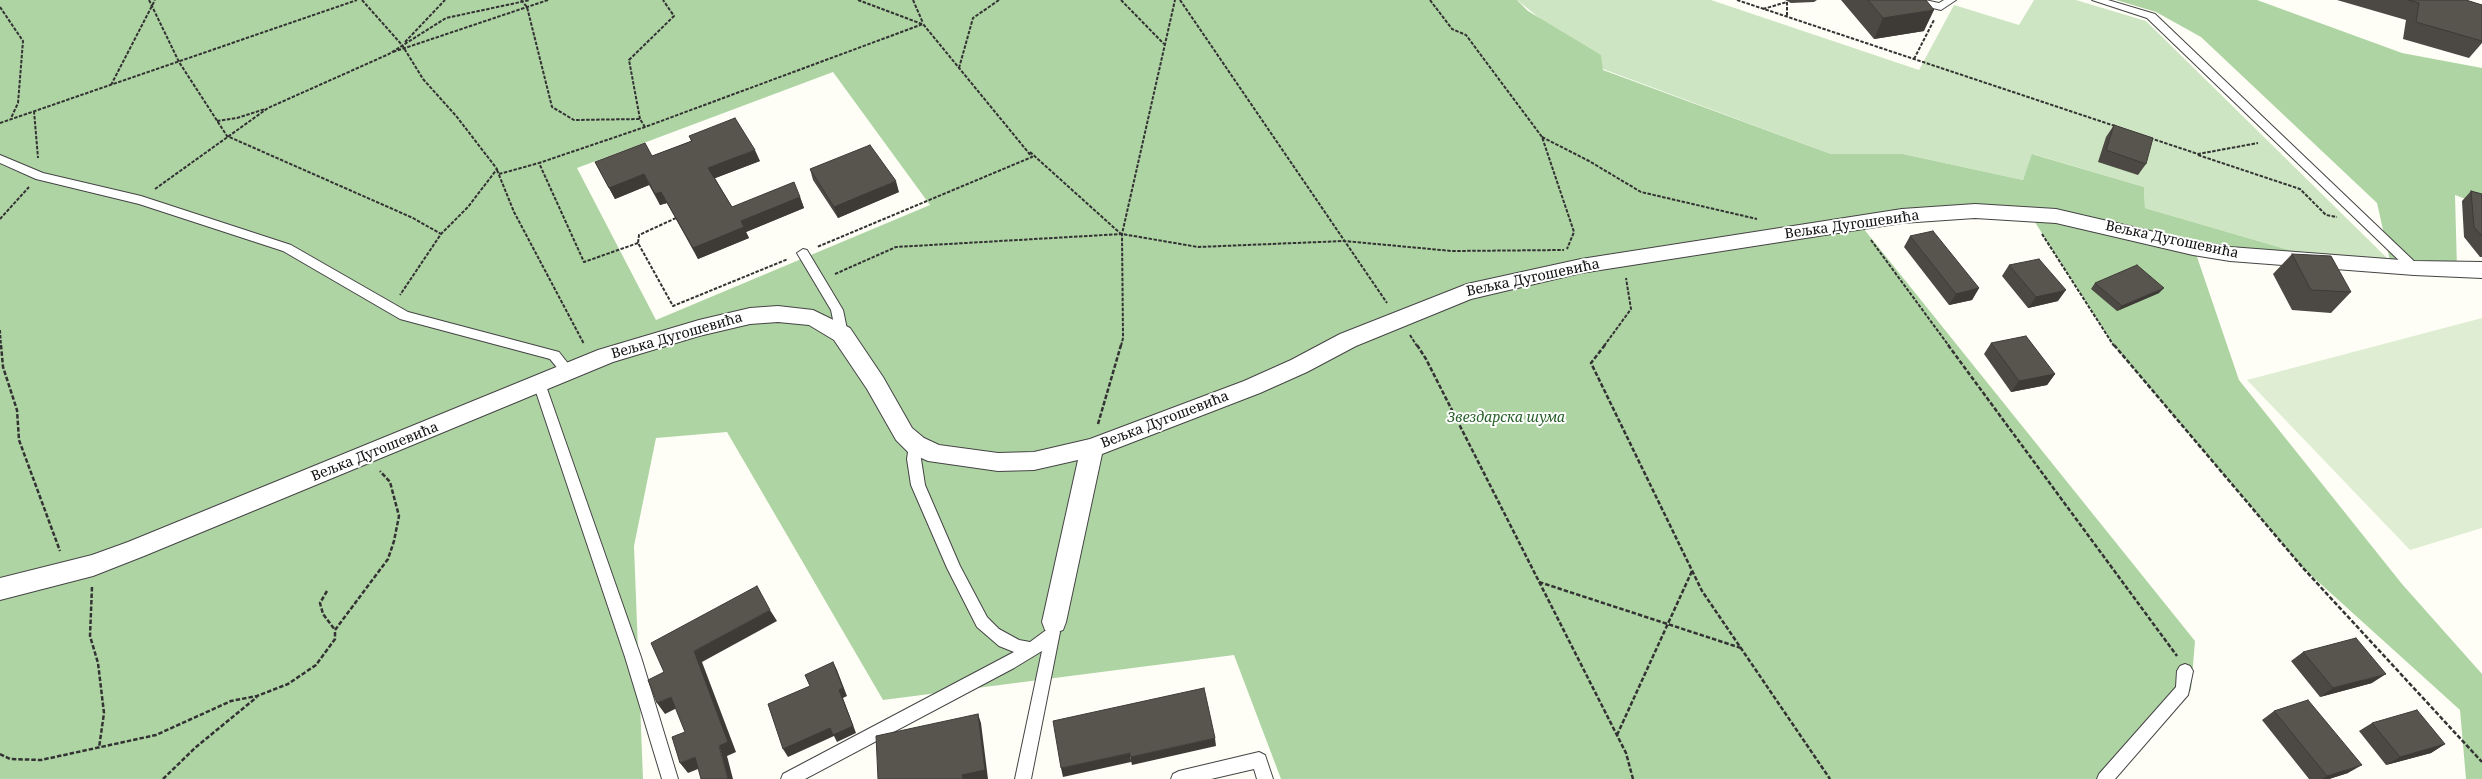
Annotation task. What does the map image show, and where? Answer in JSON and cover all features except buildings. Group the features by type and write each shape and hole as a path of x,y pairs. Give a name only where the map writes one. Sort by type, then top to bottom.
{"street":[{"name":"Вељка Дугошевића","path":"0,589 93,565 366,456 539,383 593,362 699,328 736,318 764,314 813,318 842,334 875,383 904,434 916,445 936,454 998,462 1034,460 1092,448 1252,387 1299,366 1348,340 1398,319 1467,292 1571,258 1623,260 1902,216 1975,211 2029,213 2056,216 2193,248 2230,254 2414,268 2482,270"},
{"path":"1053,628 1092,448"}],"lane":[{"path":"1912,0 1941,7 1951,0"},
{"path":"2097,0 2151,16 2414,268"},
{"path":"0,159 40,176 141,200 288,248 404,316 554,355 568,371"},
{"path":"803,253 837,310 842,334"},
{"path":"539,383 633,658 670,779"},
{"path":"916,445 914,459 918,485 954,568 982,622 994,634 1004,641 1019,647 1033,649"},
{"path":"789,779 1033,649 1053,628"},
{"path":"1023,779 1053,628"},
{"path":"2105,779 2183,690 2185,671"},
{"path":"1179,779 1259,760 1265,779"}],"path":[{"path":"149,0 151,8 179,62 228,136 413,218 441,234"},
{"path":"111,85 155,0"},
{"path":"0,123 357,0"},
{"path":"362,0 402,45 423,79 457,117 497,169 514,212 593,362"},
{"path":"402,45 445,0"},
{"path":"388,54 446,18 530,0"},
{"path":"217,121 237,118 268,108 388,54 548,0"},
{"path":"645,127 640,119 630,60 674,16 663,0"},
{"path":"858,0 923,24"},
{"path":"676,218 639,235 638,243 673,306 1032,157 923,24 913,0"},
{"path":"959,68 973,18 999,0"},
{"path":"1121,0 1164,44"},
{"path":"1092,448 1124,338 1122,234 1175,0"},
{"path":"1180,0 1426,359 1626,753 1633,779"},
{"path":"820,281 896,247 1122,234 1198,247 1344,241 1452,251 1571,258 1574,232 1542,137 1466,34 1452,29 1430,0"},
{"path":"1737,0 2116,127"},
{"path":"522,1 527,7 552,107 574,120 640,119"},
{"path":"1763,9 1787,2 1787,17"},
{"path":"0,7 23,41 18,103 11,118"},
{"path":"1914,59 1941,7"},
{"path":"499,174 538,163 645,127 923,24"},
{"path":"141,200 268,108"},
{"path":"1542,137 1590,161 1641,192 1699,207 1759,219"},
{"path":"2146,137 2300,189 2326,215 2367,223"},
{"path":"2198,154 2258,144"},
{"path":"1023,147 1122,234"},
{"path":"538,163 584,262 638,243"},
{"path":"391,308 441,234 468,207 497,169"},
{"path":"2029,213 2116,347 2303,568 2482,762"},
{"path":"1858,223 2174,650 2185,671"},
{"path":"1623,260 1631,309 1591,363 1702,591 1830,779"},
{"path":"0,330 2,367 17,410 19,440 68,572"},
{"path":"0,754 10,759 41,760 156,735 231,701 257,696 288,684 316,665 335,639 335,630 388,559 399,516 390,482 366,456"},
{"path":"93,565 90,636 98,663 104,713 99,748"},
{"path":"1617,735 1692,571"},
{"path":"1539,581 1741,648"},
{"path":"327,591 320,603 323,614 335,630"},
{"path":"163,779 196,747 257,696"}],"green space":[{"name":"Звездарска шума","path":"0,0 1517,0 1528,11 1601,55 1603,70 1831,154 1903,154 2023,180 2032,154 2144,187 2145,208 2289,250 2390,261 2377,203 2201,37 2156,12 2116,0 2257,0 2402,53 2482,68 2482,205 2455,195 2457,269 2194,248 2239,380 2402,584 2482,674 2482,779 2466,779 2460,710 2303,568 2115,347 2029,213 1859,223 2195,641 2191,690 2115,779 1281,779 1234,655 883,700 727,432 656,438 634,546 643,779 0,779","holes":["833,72 930,205 656,320 577,168"]},
{"path":"1517,0 1711,0 1919,70 1954,5 2019,25 2034,0 2076,0 2146,21 2390,261 2289,250 2145,208 2144,187 2033,154 2023,180 1903,154 1831,154 1603,69"},
{"path":"2482,318 2482,528 2410,550 2247,380"}]}
